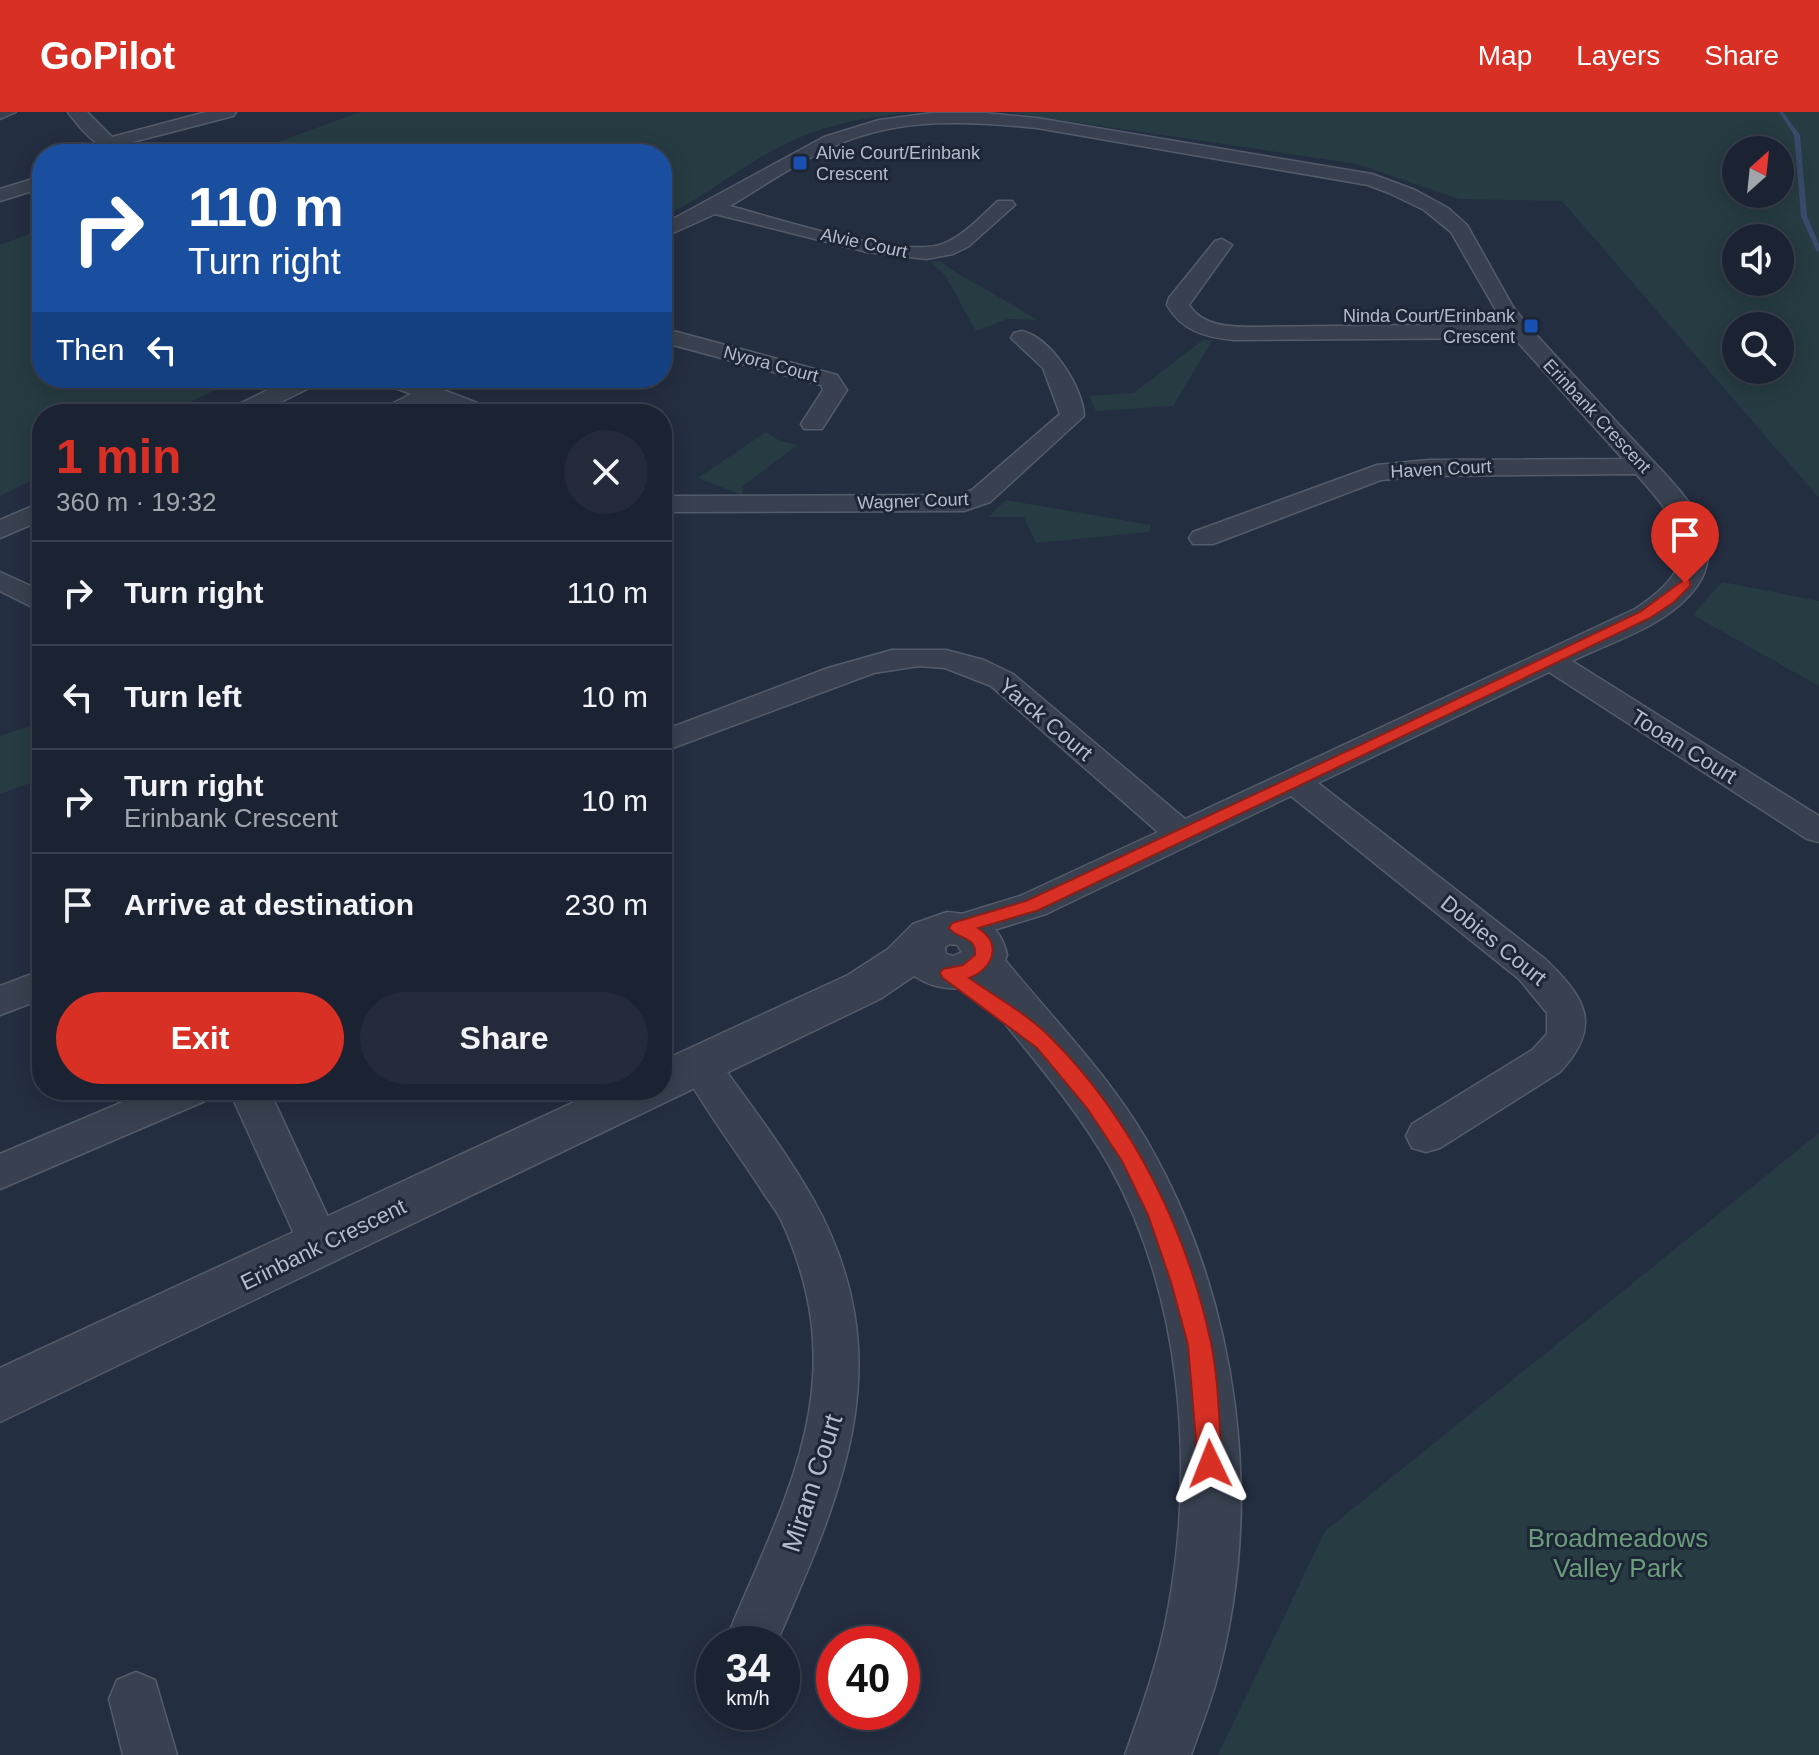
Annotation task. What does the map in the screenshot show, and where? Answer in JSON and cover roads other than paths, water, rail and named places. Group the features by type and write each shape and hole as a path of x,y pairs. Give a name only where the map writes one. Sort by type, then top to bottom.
{"street":[{"path":"0,114 7,112"},
{"path":"77,112 89,128 109,143 227,112"},
{"name":"Erinbank Crescent","path":"672,227 828,142 866,129 902,122 953,118 1037,123 1335,172 1404,192 1435,208 1460,229 1503,308 1520,331 1683,512 1692,530 1695,550 1685,583 1669,599 1645,615 1033,905 956,954 864,987 681,1073"},
{"path":"0,195 32,185"},
{"name":"Alvie Court","path":"711,207 892,251 925,254 946,250 962,242 1005,205"},
{"path":"1222,245 1180,298 1178,305 1189,320 1219,331 1255,334 1520,331"},
{"name":"Nyora Court","path":"672,338 829,380 835,390 813,424"},
{"name":"Wagner Court","path":"672,503 974,500 1072,416 1053,365 1022,338"},
{"path":"258,404 291,388"},
{"path":"418,388 459,404"},
{"path":"410,404 431,393"},
{"name":"Haven Court","path":"1203,538 1377,473 1441,467 1643,466"},
{"path":"0,530 32,515"},
{"path":"0,580 32,596"},
{"name":"Yarck Court","path":"672,738 878,660 900,657 948,659 970,664 1002,680 1182,835"},
{"name":"Tooan Court","path":"1550,660 1819,831"},
{"name":"Dobies Court","path":"1294,781 1532,969 1554,990 1565,1006 1569,1022 1562,1047 1546,1061 1426,1136"},
{"path":"956,954 1044,1043 1094,1103 1130,1156 1159,1215 1200,1345 1208,1415 1211,1489 1205,1563 1194,1641 1158,1755"},
{"path":"0,1001 32,988"},
{"name":"Miram Court","path":"681,1073 802,1219 823,1268 834,1311 840,1366 837,1409 825,1458 794,1544 758,1626"},
{"path":"0,1172 168,1100"},
{"path":"254,1100 320,1245"},
{"name":"Erinbank Crescent","path":"0,1396 625,1100"},
{"path":"136,1699 150,1755"}],"waterway":[{"path":"1781,112 1797,135 1804,216 1819,250"}],"place":[{"name":"Alvie Court/Erinbank Crescent","path":"800,163"},
{"name":"Ninda Court/Erinbank Crescent","path":"1531,326"}],"park label":[{"name":"Broadmeadows Valley Park","path":"1618,1553"}]}
